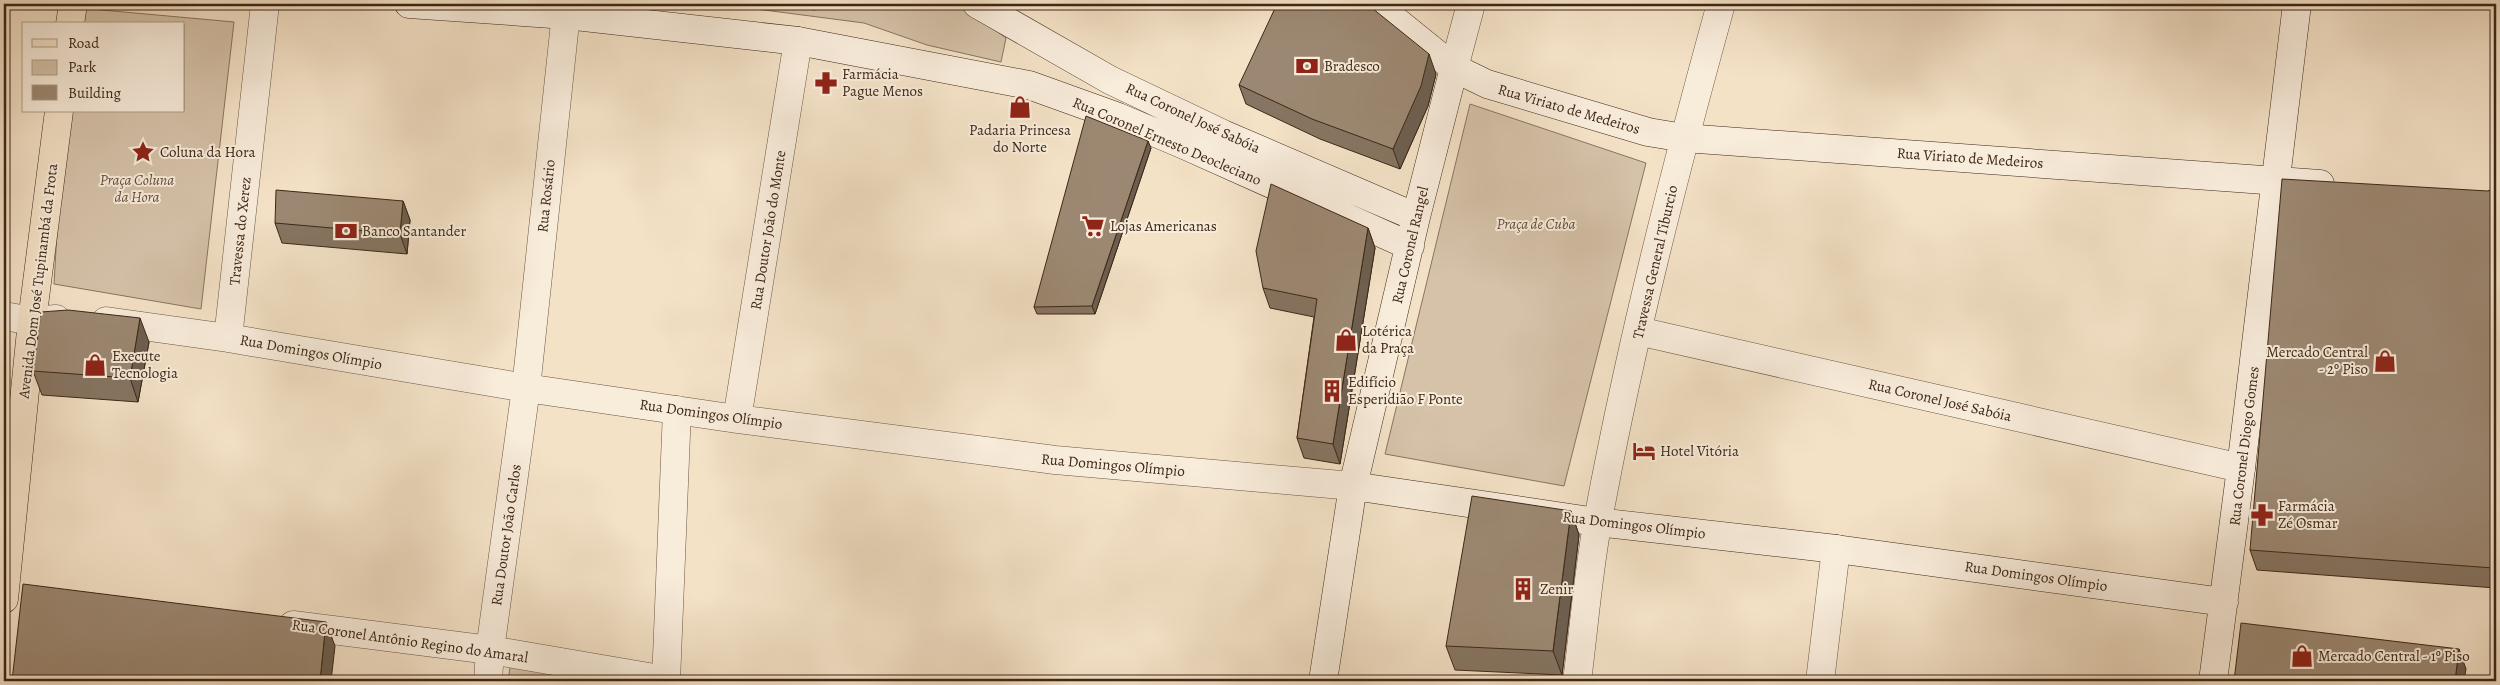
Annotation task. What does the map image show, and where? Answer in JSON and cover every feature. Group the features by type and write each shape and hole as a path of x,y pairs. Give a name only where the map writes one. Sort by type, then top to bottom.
{"main road":[{"path":"70,22 73,4"},
{"name":"Avenida Dom José Tupinambá da Frota","path":"4,593 32,321 59,112"}],"street":[{"name":"Travessa do Xerez","path":"228,338 266,4"},
{"name":"Rua Coronel Ernesto Deocleciano","path":"409,4 566,9 798,41 1029,85 1118,117 1173,140 1251,176 1381,231 1410,246"},
{"name":"Rua Coronel José Sabóia","path":"977,4 1102,75 1223,134 1416,217"},
{"name":"Rua Viriato de Medeiros","path":"1375,4 1454,68 1496,87 1648,132 1684,138 2215,175 2276,182 2343,186"},
{"name":"Rua Coronel Rangel","path":"1323,681 1353,486 1416,217 1471,4"},
{"name":"Travessa General Tiburcio","path":"1577,681 1598,522 1638,331 1684,138 1721,4"},
{"name":"Rua Coronel Diogo Gomes","path":"2213,681 2242,468 2297,4"},
{"name":"Rua Rosário","path":"526,388 566,9"},
{"name":"Rua Doutor João do Monte","path":"737,419 798,41"},
{"name":"Rua Domingos Olímpio","path":"4,316 32,321 77,319 117,322 228,338 526,388 737,419 1054,460 1353,486 1598,522 1836,549 2224,602"},
{"name":"Rua Coronel José Sabóia","path":"1638,331 2242,468"},
{"name":"Rua Doutor João Carlos","path":"488,681 490,650 526,388"},
{"path":"666,681 677,410"},
{"path":"1820,681 1836,549"},
{"path":"4,593 34,593"},
{"name":"Rua Coronel Antônio Regino do Amaral","path":"269,622 490,650 666,681"}],"green space":[{"path":"718,4 961,4 1006,38 1001,62 927,45 864,23"},
{"name":"Praça Coluna da Hora","path":"69,7 234,22 201,309 54,284 64,112 185,112 185,22 68,22"},
{"name":"Praça de Cuba","path":"1470,104 1646,163 1564,486 1385,454"},
{"path":"511,661 650,681 508,681"}],"building":[{"path":"1277,4 1349,4 1360,9 1362,4 1367,4 1429,54 1421,86 1393,149 1312,119 1239,85"},
{"name":"Lojas Americanas","path":"1086,116 1148,141 1092,306 1034,307"},
{"name":"Mercado Central - 2º Piso","path":"2282,179 2488,191 2496,188 2496,525 2493,568 2250,550"},
{"path":"1271,184 1368,228 1333,444 1297,438 1317,299 1263,288 1256,251"},
{"path":"276,190 403,201 400,234 275,223"},
{"path":"68,310 140,318 130,378 33,371 41,312"},
{"name":"Zenir","path":"1472,496 1571,511 1553,651 1446,646"},
{"path":"23,584 326,622 320,681 12,681"},
{"path":"2241,623 2459,649 2455,681 2234,681"}],"place":[{"name":"Bradesco","path":"1307,66"},
{"name":"Farmácia Pague Menos","path":"826,83"},
{"name":"Padaria Princesa do Norte","path":"1020,107"},
{"name":"Coluna da Hora","path":"143,152"},
{"name":"Lojas Americanas","path":"1093,226"},
{"name":"Banco Santander","path":"346,231"},
{"name":"Lotérica da Praça","path":"1346,340"},
{"name":"Mercado Central - 2º Piso","path":"2385,361"},
{"name":"Execute Tecnologia","path":"95,365"},
{"name":"Edifício Esperidião F Ponte","path":"1332,391"},
{"name":"Hotel Vitória","path":"1644,451"},
{"name":"Farmácia Zé Osmar","path":"2262,515"},
{"name":"Zenir","path":"1523,589"},
{"name":"Mercado Central - 1º Piso","path":"2302,656"}]}
